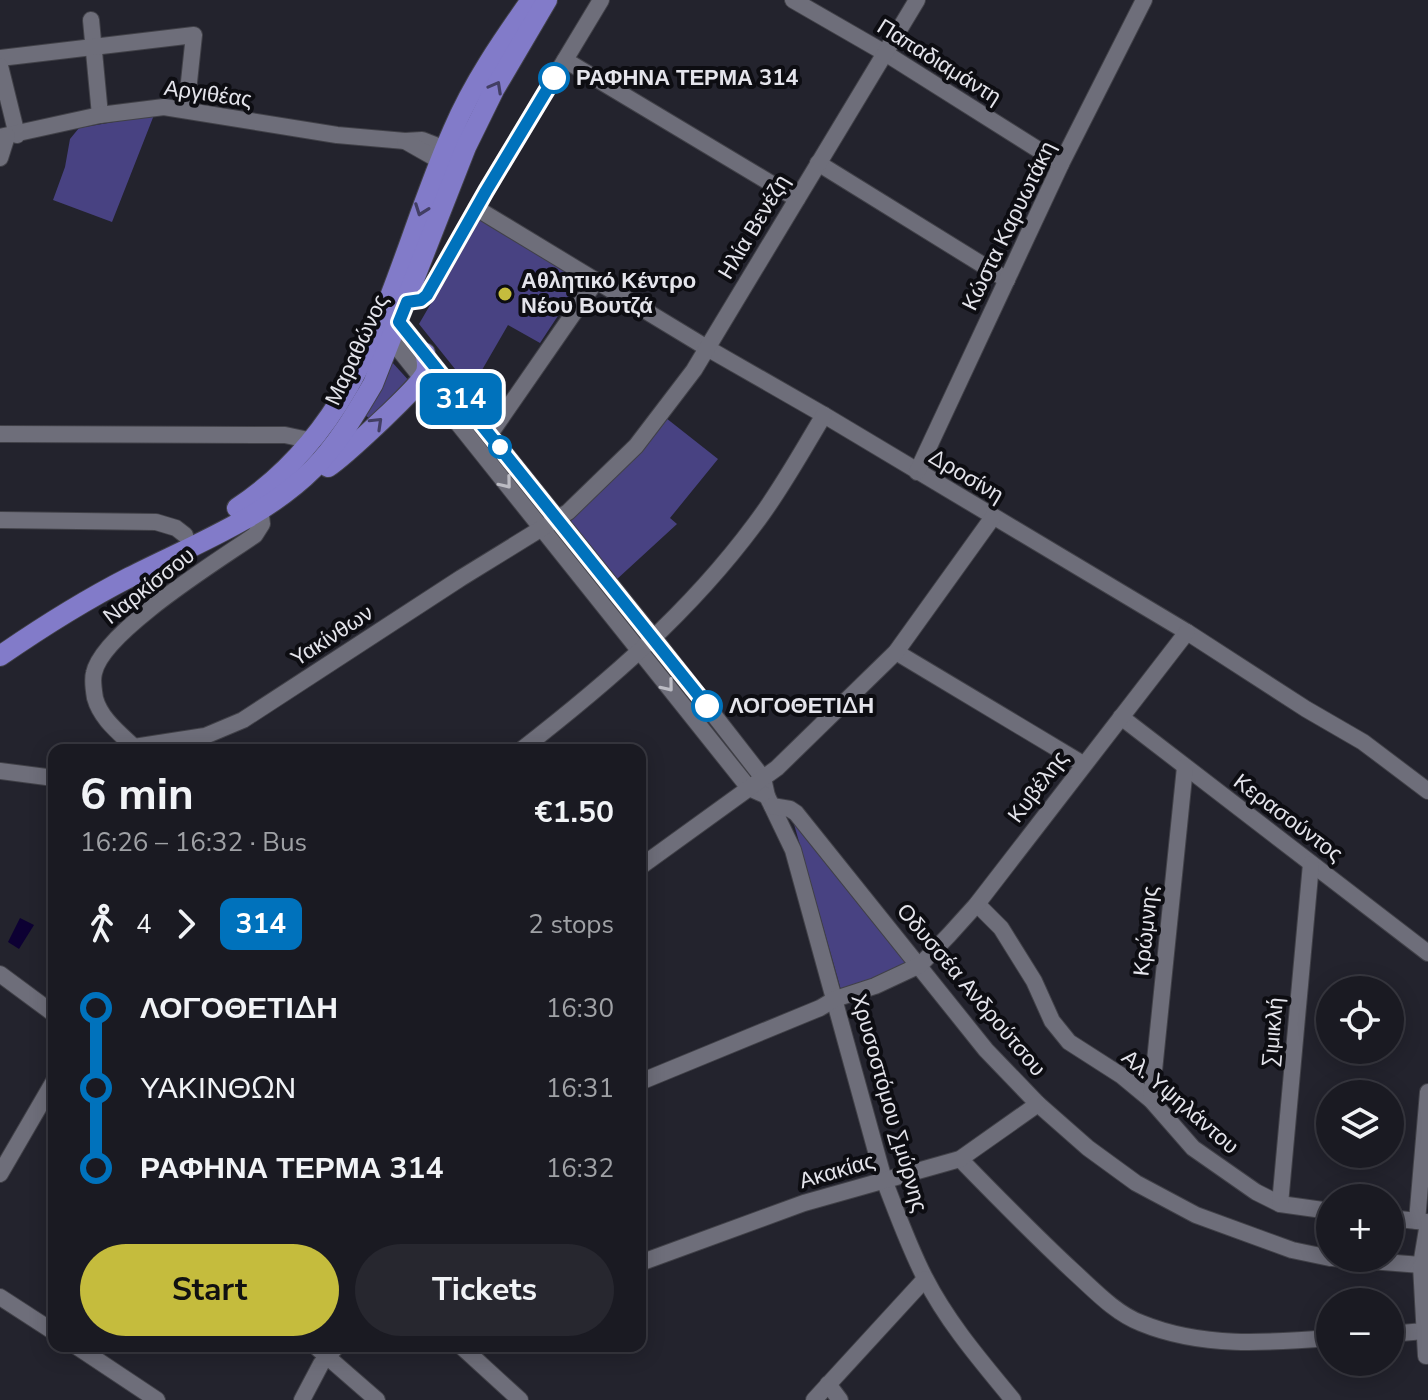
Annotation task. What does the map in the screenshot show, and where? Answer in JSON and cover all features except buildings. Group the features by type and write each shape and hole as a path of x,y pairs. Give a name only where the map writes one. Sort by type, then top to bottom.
{"main road":[{"name":"Μαραθώνος","path":"0,656 105,590 217,534 260,508 312,470 345,430 373,384 389,323 484,71 531,0"},
{"name":"Μαραθώνος","path":"0,640 98,579 229,513 287,469 313,441 338,407 389,323 407,302 451,159 547,0"},
{"path":"298,481 331,465 422,378 427,365 425,353"}],"street":[{"path":"407,302 421,300 427,295 601,0"},
{"name":"Παπαδιαμάντη","path":"793,0 885,53 1061,164"},
{"name":"Ηλία Βενέζη","path":"541,528 559,519 596,488 676,397 917,0"},
{"name":"Κώστα Καρυωτάκη","path":"917,472 1061,164 1144,0"},
{"path":"91,20 100,115"},
{"path":"0,58 194,35 186,110"},
{"path":"565,60 797,199"},
{"path":"0,66 8,136 0,158"},
{"name":"Αργιθέας","path":"8,136 143,108 186,110 337,135 422,140 451,159"},
{"path":"818,163 1007,280"},
{"name":"Δροσίνη","path":"476,208 1187,632 1363,742 1428,791"},
{"path":"490,434 596,281"},
{"name":"Χρυσοστόμου Σμύρνης","path":"389,323 425,353 654,638 770,801 793,850 884,1180 925,1279 956,1328 1013,1400"},
{"name":"Χρυσοστόμου Σμύρνης","path":"389,323 422,378 541,528 640,652 756,783"},
{"path":"529,744 607,682 703,588 776,493 824,415"},
{"path":"0,434 285,435 313,441"},
{"name":"Ναρκίσσου","path":"130,744 103,717 94,696 94,673 103,654 119,635 150,610 255,535 262,524 260,508"},
{"path":"646,863 777,768 896,652 993,517"},
{"path":"0,520 156,522 176,528 185,535"},
{"name":"Υακίνθων","path":"162,744 205,736 243,720 541,528"},
{"name":"Κυβέλης","path":"920,965 977,904 1187,632"},
{"path":"896,652 1083,764"},
{"name":"Κερασούντος","path":"1121,717 1428,953"},
{"name":"Κρώμνης","path":"1151,1100 1185,767"},
{"path":"0,771 48,777"},
{"name":"Οδυσσέα Ανδρούτσου","path":"770,801 796,813 986,1050 1038,1104 1088,1148 1165,1200 1264,1241 1316,1254"},
{"name":"Σιμικλή","path":"1280,1204 1311,864"},
{"name":"Αλ. Υψηλάντου","path":"977,904 1001,928 1060,1032 1069,1042 1122,1076 1151,1100 1202,1155 1256,1192 1280,1204 1316,1209"},
{"path":"646,1080 920,965"},
{"path":"0,974 48,1010"},
{"path":"0,1174 48,1091"},
{"path":"1426,1356 1421,1265 1428,1092"},
{"path":"40,1104 48,1111"},
{"name":"Ακακίας","path":"646,1261 804,1203 960,1159 1038,1104"},
{"path":"960,1159 1035,1236 1121,1313 1142,1323 1199,1338 1246,1343 1316,1339"},
{"path":"1404,1220 1424,1222"},
{"name":"Οδυσσέα Ανδρούτσου","path":"1404,1264 1421,1265"},
{"path":"814,1400 925,1279"},
{"path":"0,1297 48,1328"},
{"path":"1404,1333 1424,1331"},
{"path":"85,1352 157,1400"},
{"path":"302,1400 325,1352"},
{"path":"329,1352 377,1400"},
{"path":"468,1352 520,1400"},
{"path":"828,1384 840,1400"}],"shaded area":[{"path":"154,115 112,222 53,200 65,167 70,139 79,128"},
{"name":"Αθλητικό Κέντρο Νέου Βουτζά","path":"480,219 581,281 540,343 508,325 471,389 419,324"},
{"path":"391,361 411,383 370,419 364,414"},
{"path":"666,418 718,459 670,518 677,524 616,580 567,521"},
{"path":"792,817 911,966 841,990"},
{"path":"20,918 34,925 19,949 8,942"}],"bus line":[{"name":"314","path":"554,78 427,295 421,300 407,302 399,322 707,706"}],"place":[{"name":"ΡΑΦΗΝΑ ΤΕΡΜΑ 314","path":"554,78"},
{"name":"Αθλητικό Κέντρο Νέου Βουτζά","path":"505,294"},
{"name":"ΛΟΓΟΘΕΤΙΔΗ","path":"707,706"}]}
